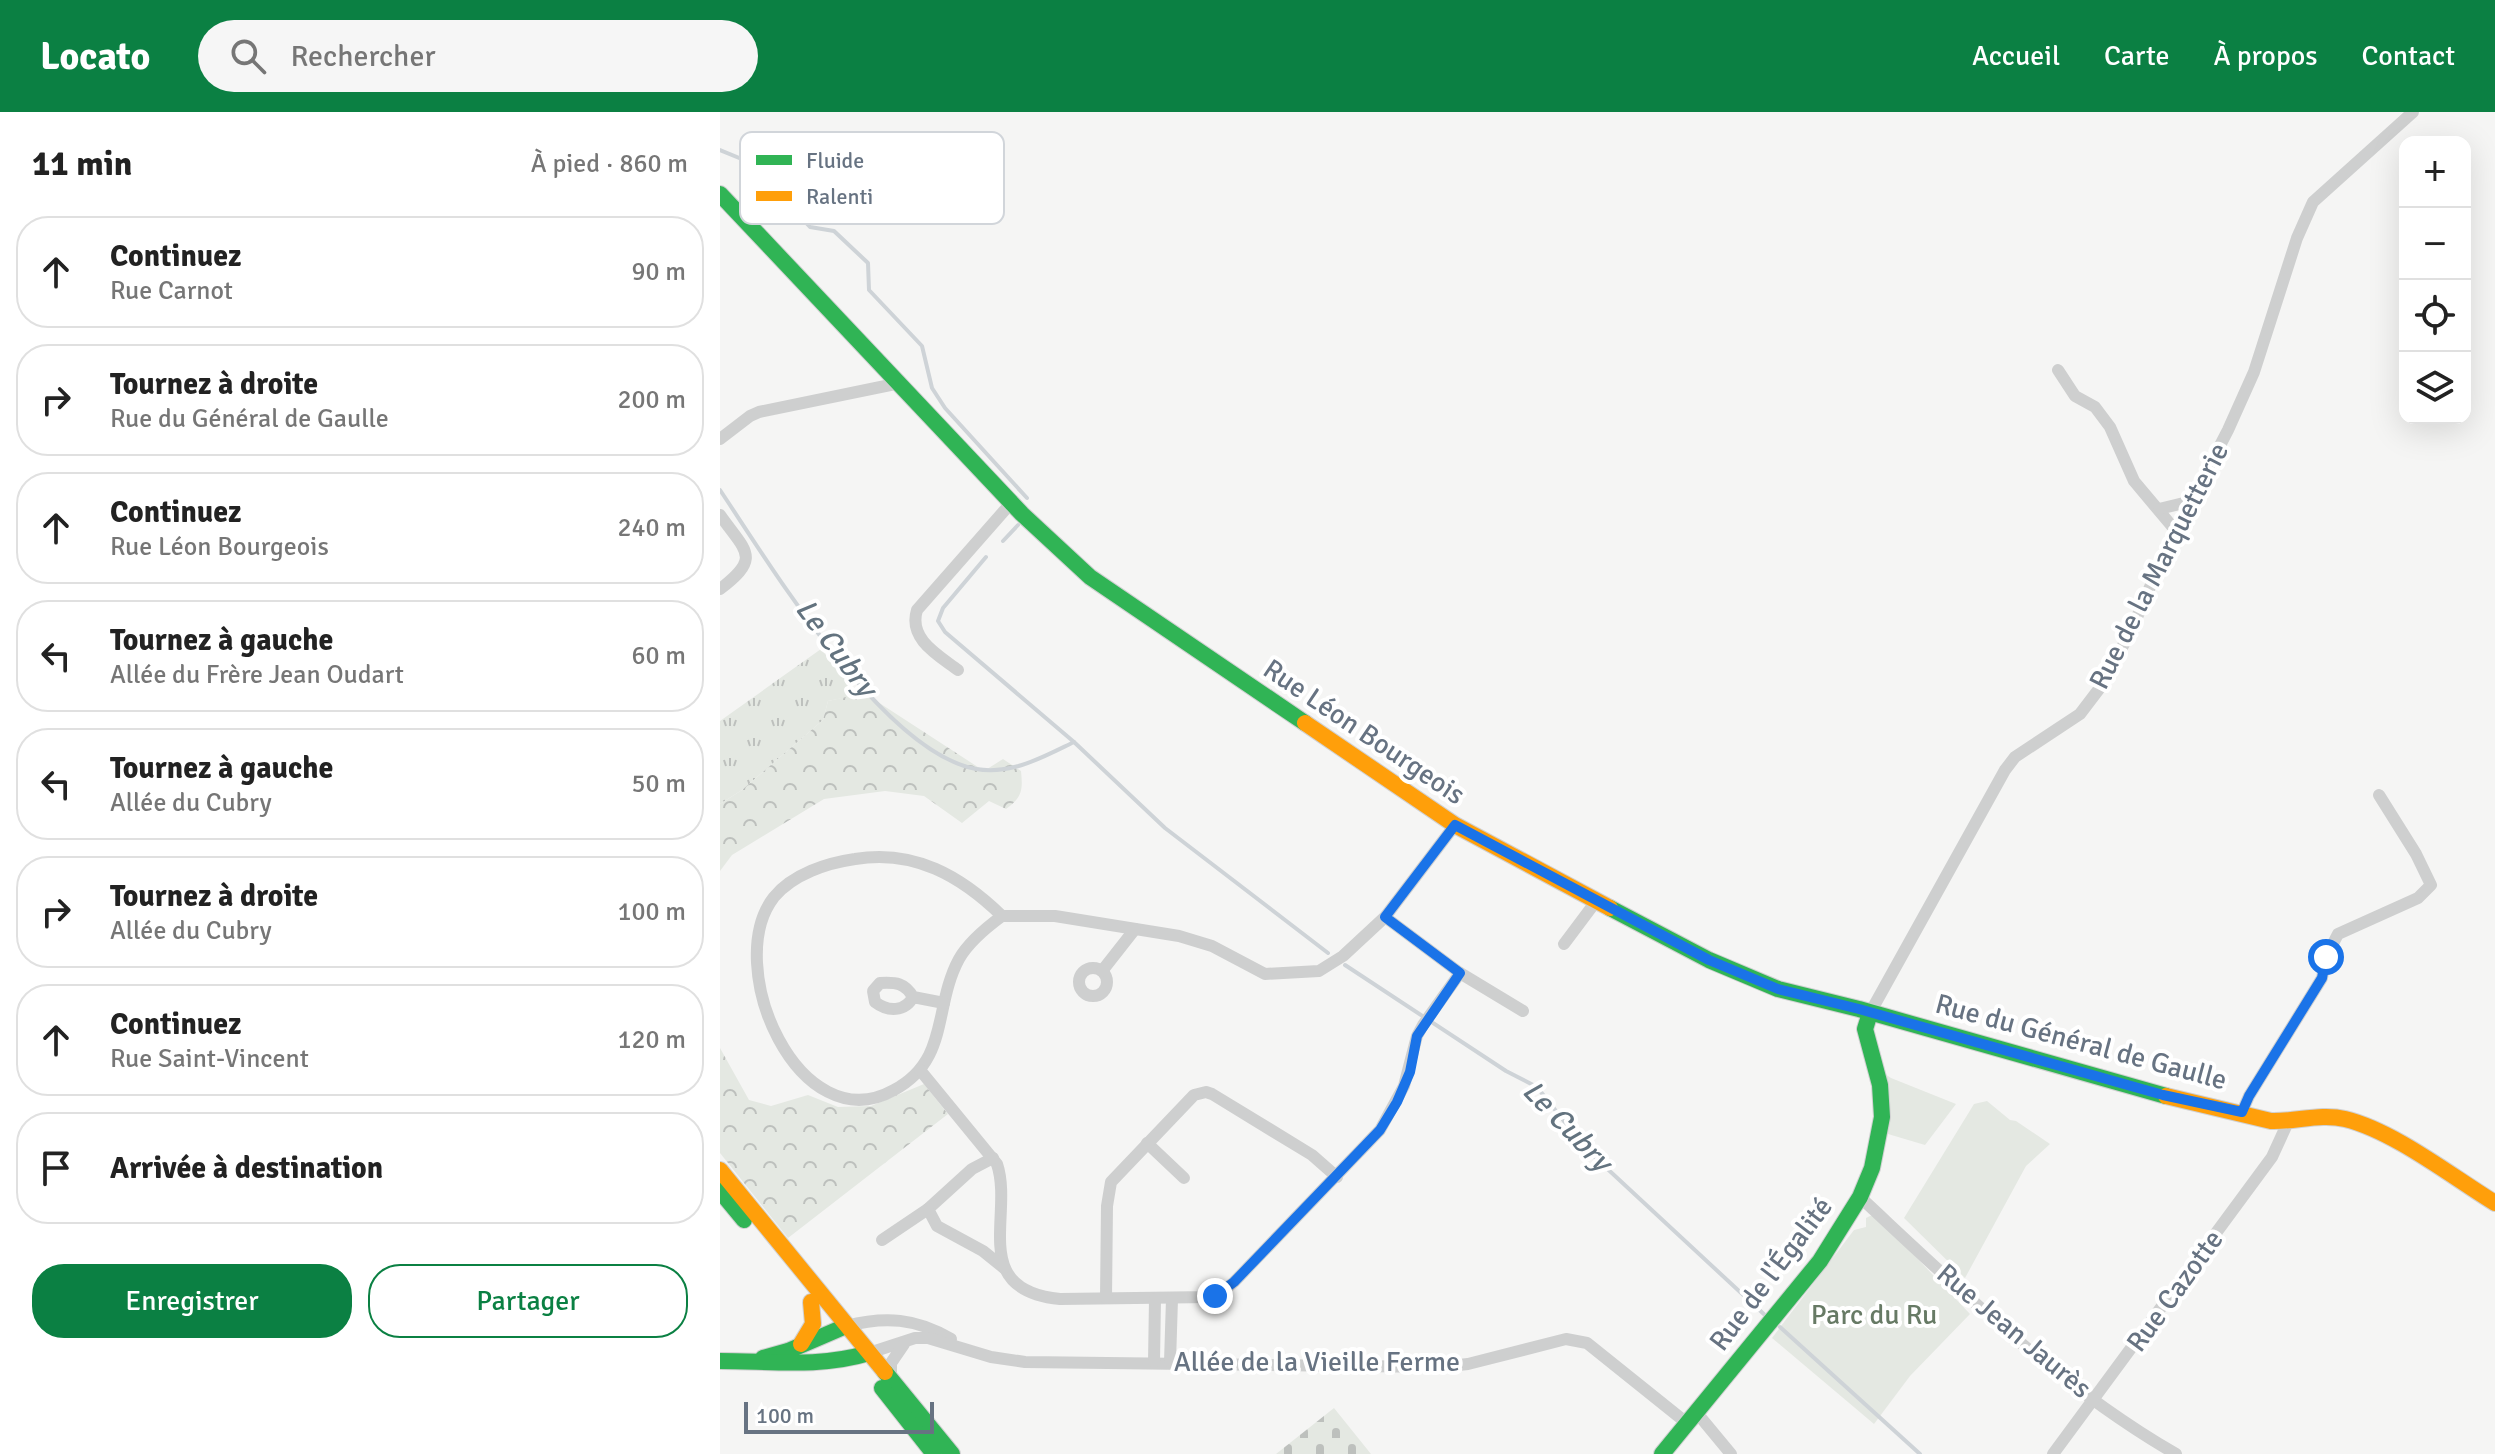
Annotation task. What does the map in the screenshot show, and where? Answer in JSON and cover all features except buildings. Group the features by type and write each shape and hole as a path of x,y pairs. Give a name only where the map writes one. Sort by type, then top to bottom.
{"street":[{"name":"Rue de la Marquetterie","path":"1870,1013 2005,770 2015,757 2080,714 2099,689 2130,633 2254,372 2297,238 2313,202 2413,112"},
{"name":"Rue Léon Bourgeois","path":"720,194 740,215"},
{"name":"Rue Léon Bourgeois","path":"749,224 1011,503 1090,577 1455,825 1742,975 1778,989 1870,1013"},
{"path":"2058,370 2075,396 2095,407 2110,427 2134,481 2176,531"},
{"path":"720,439 759,412 900,383"},
{"path":"2159,509 2192,501"},
{"path":"958,670 930,649 920,637 914,620 917,610 1011,503"},
{"path":"720,515 742,546 747,560 742,572 720,589"},
{"path":"2242,1112 2322,978 2326,957 2338,934 2418,898 2431,885 2416,854 2379,795"},
{"path":"1002,916 960,957 944,1003 935,1045 920,1070 891,1093 852,1099 827,1092 804,1075 776,1034 759,985 757,948 768,907 788,884 809,873 852,859 888,857 911,860 945,872 984,899 1002,916 1055,916 1179,936 1212,946 1265,974 1291,974 1319,971 1343,956 1385,917 1455,825"},
{"path":"1564,944 1597,900"},
{"path":"1385,917 1460,973 1523,1011"},
{"path":"1102,971 1135,929"},
{"path":"928,1209 937,1226 983,1251 1021,1285 1044,1298 1172,1299 1210,1297 1222,1292 1380,1130 1404,1086 1417,1036 1460,973"},
{"path":"913,997 944,1003"},
{"name":"Rue du Général de Gaulle","path":"1870,1013 2163,1095 2271,1121 2323,1117 2344,1119 2382,1133 2495,1203"},
{"name":"Rue de l'Égalité","path":"1662,1454 1820,1261 1860,1197 1872,1168 1882,1117 1880,1085 1865,1029 1870,1013"},
{"path":"920,1070 993,1158 1000,1177 999,1243 1007,1270"},
{"path":"1106,1298 1110,1187 1115,1177 1188,1100 1206,1092 1312,1155 1337,1177"},
{"name":"Rue Cazotte","path":"2053,1454 2272,1157 2288,1122"},
{"path":"1147,1143 1184,1178"},
{"path":"882,1240 928,1209 972,1169 993,1158"},
{"path":"720,1170 840,1328"},
{"path":"720,1191 811,1302 840,1328"},
{"path":"720,1191 753,1224 944,1454"},
{"name":"Rue Jean Jaurès","path":"1860,1197 2029,1350 2147,1437 2176,1454"},
{"path":"1154,1362 1155,1299"},
{"path":"1170,1362 1172,1299"},
{"path":"797,1348 808,1337 813,1325 811,1302"},
{"name":"Allée de la Vieille Ferme","path":"840,1328 878,1319 904,1320 935,1329 964,1347"},
{"path":"753,1361 797,1348 840,1328"},
{"name":"Allée de la Vieille Ferme","path":"863,1356 909,1340 928,1338 991,1357 1025,1362 1440,1367 1468,1364 1566,1339 1587,1343 1692,1418 1731,1454"},
{"path":"891,1380 894,1354 909,1340"},
{"path":"720,1361 813,1366 838,1364 863,1356"},
{"path":"863,1356 891,1380 952,1454"},
{"path":"863,1356 934,1454"}],"green space":[{"path":"821,649 858,695 828,701 823,720 742,790 720,804 720,721"},
{"path":"864,693 984,771 1003,759 1021,771 1018,797 1006,809 989,801 962,823 924,796 885,791 824,799 732,855 720,871 720,804 742,790 823,720 828,701"},
{"path":"720,1048 749,1100 771,1106 808,1095 838,1107 871,1106 924,1084 948,1114 788,1238 720,1153"},
{"path":"1882,1072 1956,1104 1925,1145 1888,1134 1888,1093"},
{"path":"1987,1101 2010,1120 2050,1144 2026,1166 1965,1278 1904,1218 1974,1104"},
{"name":"Parc du Ru","path":"1877,1216 1970,1314 1910,1376 1874,1424 1772,1338 1854,1230 1866,1227 1866,1218"},
{"path":"1334,1408 1371,1454 1276,1454"}],"waterway":[{"name":"Le Cubry","path":"720,150 740,158"},
{"name":"Le Cubry","path":"807,224 834,231 868,263 869,290 922,346 932,388 945,408 1027,498"},
{"name":"Le Cubry","path":"720,490 832,652 904,729 940,755 976,769 1002,769 1027,763 1074,742"},
{"name":"Le Cubry","path":"1003,541 1018,525"},
{"name":"Le Cubry","path":"986,557 943,608 938,621 945,632 1074,742 1165,828 1328,953"},
{"name":"Le Cubry","path":"1345,965 1506,1071 1537,1087 1586,1149 1767,1317"},
{"name":"Le Cubry","path":"1780,1327 1920,1454"}],"traffic: fast":[{"path":"720,194 740,215"},
{"path":"748,224 1022,514 1090,577 1305,723"},
{"path":"1610,908 1709,960 1778,989 2166,1096"},
{"path":"1662,1454 1820,1261 1860,1197 1872,1168 1882,1117 1880,1085 1865,1029 1870,1013"},
{"path":"720,1191 744,1220"},
{"path":"763,1358 788,1351 846,1326"},
{"path":"720,1361 832,1361 869,1353"},
{"path":"885,1372 952,1454"},
{"path":"882,1388 934,1454"}],"traffic: slow":[{"path":"1305,723 1455,825 1610,908"},
{"path":"2166,1096 2271,1121 2327,1117 2364,1125 2422,1155 2495,1203"},
{"path":"720,1170 885,1372"},
{"path":"801,1344 813,1324 811,1302"}],"route":[{"path":"1215,1296 1234,1282 1371,1142 1397,1102 1410,1072 1417,1036 1460,973 1385,917 1455,825 1709,960 1778,989 2163,1095 2242,1112 2322,978 2326,957"}]}
